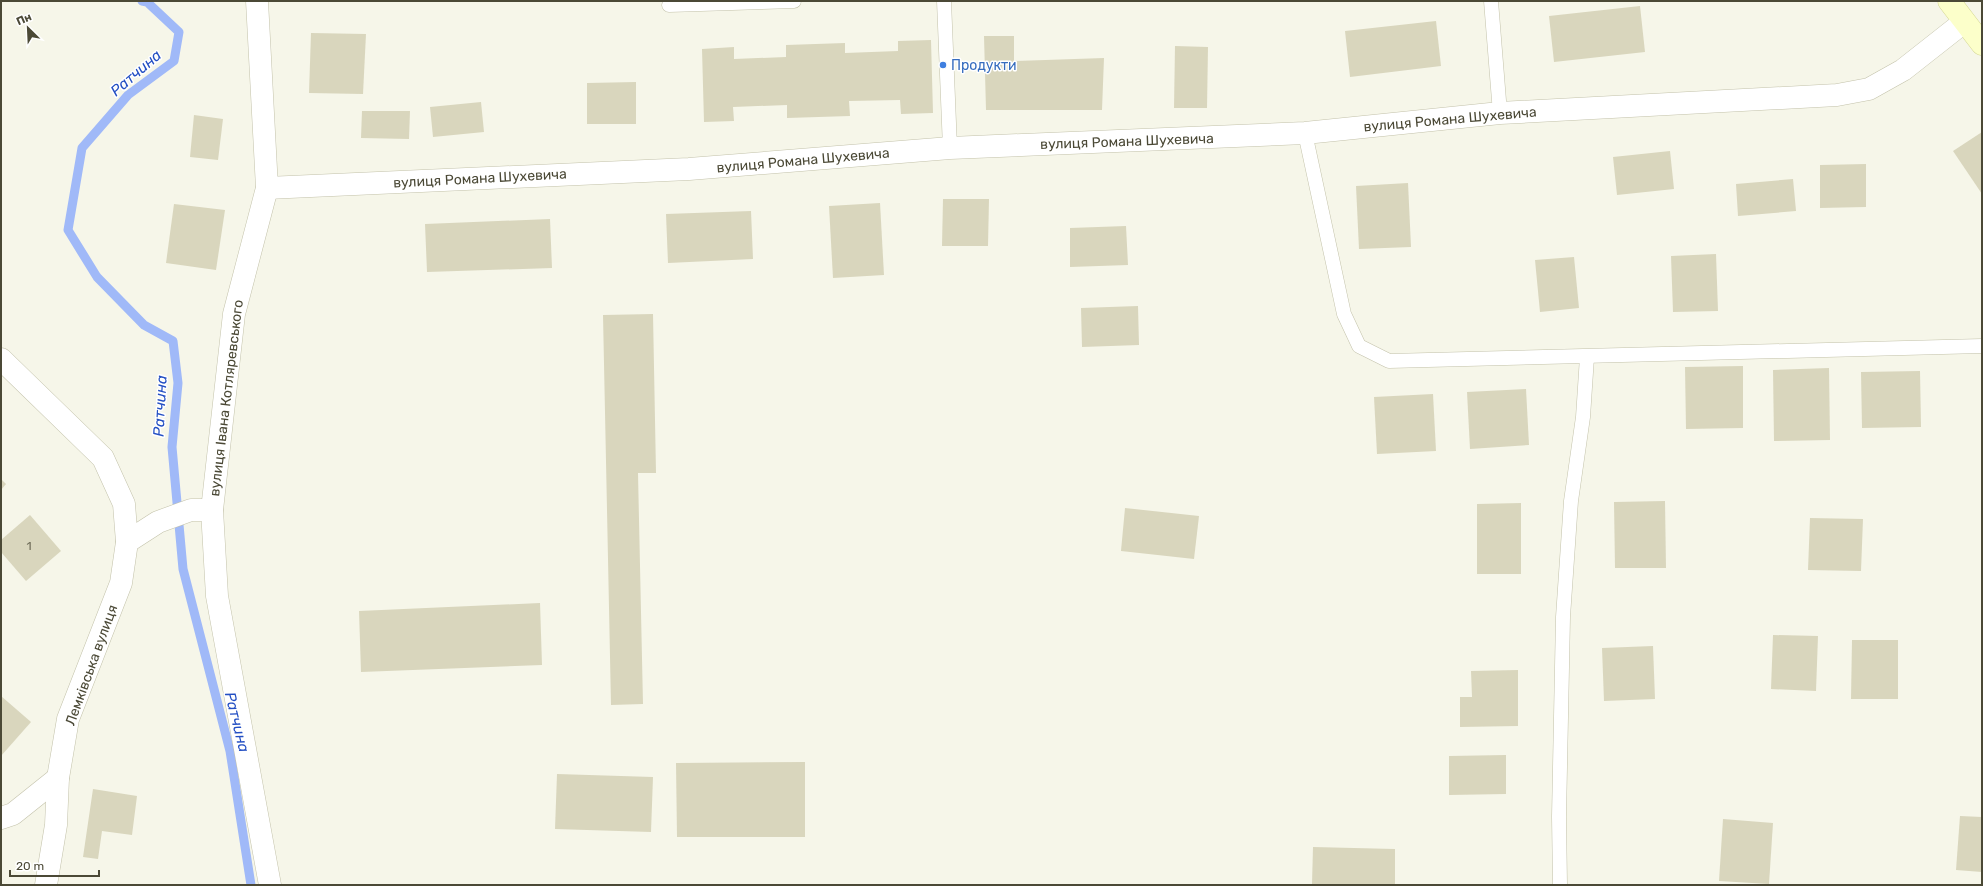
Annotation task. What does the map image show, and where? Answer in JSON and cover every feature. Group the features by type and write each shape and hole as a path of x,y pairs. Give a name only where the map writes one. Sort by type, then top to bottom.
{"street":[{"name":"вулиця Івана Котляревського","path":"257,1 267,188 234,314 201,510 270,885"},
{"path":"1949,1 1982,44"},
{"name":"вулиця Романа Шухевича","path":"267,188 689,169 950,148 1305,133 1500,112 1843,94 1869,89 1903,70 1964,22"},
{"name":"Лемківська вулиця","path":"1,359 103,458 124,504 127,542 121,583 68,719 58,778 56,825 46,885"},
{"path":"127,542 158,522 201,510"},
{"path":"1,818 13,814 58,778"}],"lane":[{"path":"669,5 794,1"},
{"path":"944,1 950,148"},
{"path":"1491,1 1500,112"},
{"path":"1305,133 1344,314 1359,346 1389,361 1982,346"},
{"path":"1560,885 1559,810 1564,617 1571,501 1583,417 1587,357"}],"building":[{"path":"1640,6 1645,52 1554,62 1549,16"},
{"path":"1436,21 1441,66 1350,77 1345,31"},
{"path":"311,33 366,34 363,94 309,93"},
{"path":"984,36 1014,36 1014,61 1104,58 1102,110 986,110"},
{"path":"931,40 933,113 901,114 900,100 849,101 850,116 787,118 787,105 733,107 734,121 704,122 702,49 734,47 734,59 786,57 786,45 845,43 845,53 898,51 898,41"},
{"path":"1175,46 1208,47 1207,108 1174,108"},
{"path":"636,82 636,124 587,124 587,83"},
{"path":"481,102 484,132 433,137 430,107"},
{"path":"362,111 410,111 409,139 361,138"},
{"path":"194,115 223,119 218,160 190,157"},
{"path":"1982,132 1982,194 1953,151"},
{"path":"1670,151 1674,189 1617,195 1613,157"},
{"path":"1866,164 1866,207 1820,208 1820,165"},
{"path":"1793,179 1796,211 1738,216 1736,184"},
{"path":"1408,183 1411,247 1359,249 1356,186"},
{"path":"943,199 989,199 988,246 942,246"},
{"path":"880,203 884,275 833,278 829,206"},
{"path":"174,204 225,210 216,270 166,263"},
{"path":"751,211 753,259 668,263 666,214"},
{"path":"550,219 552,268 427,272 425,224"},
{"path":"1126,226 1128,265 1070,267 1070,228"},
{"path":"1716,254 1718,311 1673,312 1671,256"},
{"path":"1574,257 1579,308 1540,312 1535,260"},
{"path":"1138,306 1139,345 1082,347 1081,308"},
{"path":"653,314 656,473 638,473 643,704 611,705 603,315"},
{"path":"1743,366 1743,428 1686,429 1685,367"},
{"path":"1829,368 1830,440 1774,441 1773,370"},
{"path":"1920,371 1921,427 1862,428 1861,372"},
{"path":"1526,389 1529,445 1470,449 1467,392"},
{"path":"1433,394 1436,451 1377,454 1374,397"},
{"path":"1,479 6,484 1,490"},
{"path":"1665,501 1666,568 1615,568 1614,502"},
{"path":"1521,503 1521,574 1477,574 1477,504"},
{"path":"1125,508 1199,516 1194,559 1121,551"},
{"path":"30,515 61,551 26,581 1,552 1,540"},
{"path":"1810,518 1863,519 1861,571 1808,570"},
{"path":"540,603 542,665 361,672 359,611"},
{"path":"1773,635 1818,636 1816,691 1771,689"},
{"path":"1852,640 1898,640 1898,699 1851,699"},
{"path":"1653,646 1655,699 1604,701 1602,648"},
{"path":"1518,670 1518,726 1460,727 1460,697 1472,697 1471,671"},
{"path":"1,696 31,722 1,756"},
{"path":"1506,755 1506,794 1449,795 1449,756"},
{"path":"805,762 805,837 677,837 676,763"},
{"path":"557,774 653,777 651,832 555,829"},
{"path":"93,789 137,796 132,835 102,831 98,859 83,857"},
{"path":"1960,816 1982,817 1982,872 1956,870"},
{"path":"1723,819 1773,823 1769,884 1719,881"},
{"path":"1313,847 1395,849 1395,885 1312,884"}],"waterway":[{"name":"Ратчина","path":"142,1 147,2 179,32 174,61 128,95 82,148 68,230 97,277 144,325 173,341 178,383 172,447 183,569 230,751 251,885"}],"place":[{"name":"Продукти","path":"943,65"}]}
